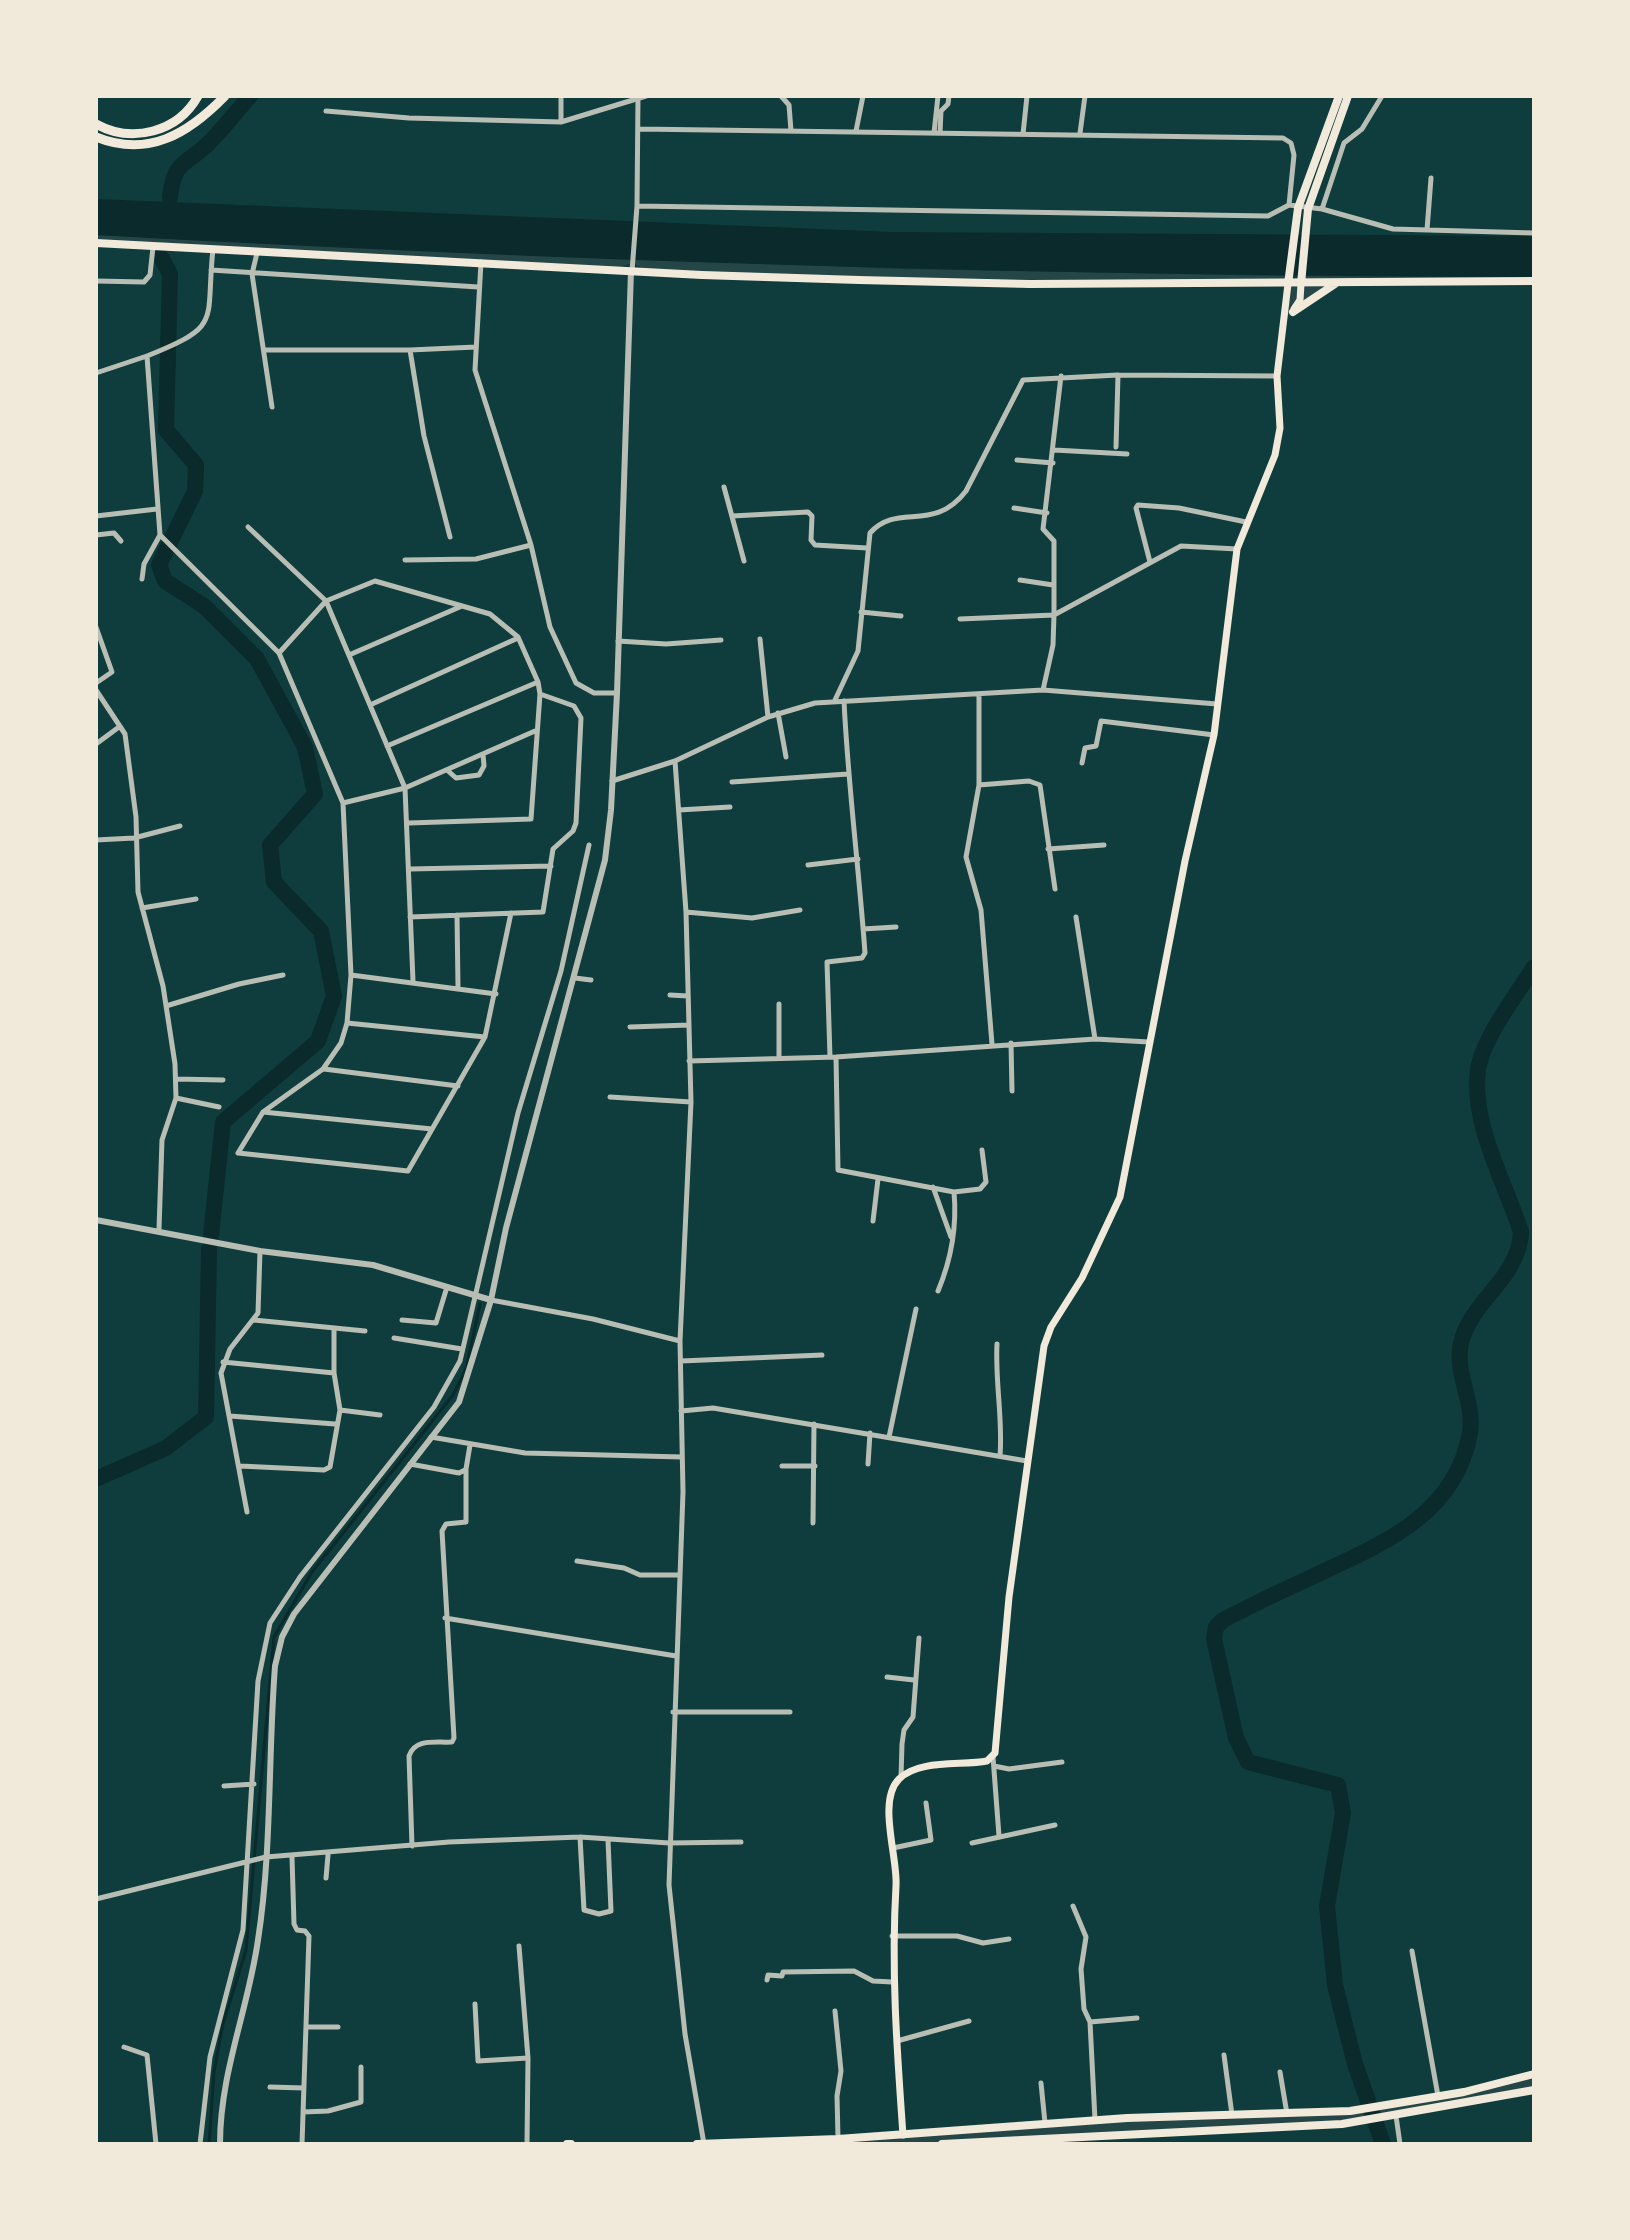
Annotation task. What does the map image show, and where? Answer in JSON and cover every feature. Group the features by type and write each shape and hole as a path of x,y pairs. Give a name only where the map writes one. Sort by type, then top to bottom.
{"highway":[{"path":"96,124 123,134 159,130 182,117 198,96"},
{"path":"96,137 135,147 164,141 189,128 225,96"}],"main road":[{"path":"903,2135 892,1982 896,1885 889,1798 901,1777 926,1767 994,1762 1009,1597 1045,1338 1082,1278 1120,1197 1220,704 1237,549 1275,455 1280,428 1277,376 1293,232 1298,207 1339,96"},
{"path":"1293,312 1300,300 1302,281 1304,232 1298,207 1348,96"},
{"path":"96,243 257,253 1030,284 1534,281"},
{"path":"1284,318 1335,284"},
{"path":"697,2144 838,2139 1095,2121 1346,2111 1438,2096 1534,2074"},
{"path":"942,2144 1346,2123 1534,2090"},
{"path":"1438,2096 1441,2107"},
{"path":"1346,2111 1346,2123"}],"street":[{"path":"561,96 561,122"},
{"path":"326,111 409,118 561,122 646,96"},
{"path":"781,96 789,105 791,131"},
{"path":"856,131 863,96"},
{"path":"937,133 938,96"},
{"path":"937,133 941,111 948,104 949,96"},
{"path":"1023,134 1027,96"},
{"path":"1080,133 1085,96"},
{"path":"1322,209 1344,143 1362,129 1382,96"},
{"path":"220,2144 222,2092 253,1970 275,1666 282,1637 294,1614 459,1402 491,1300 506,1228 575,978 607,847 617,693 632,267 637,206 638,97"},
{"path":"638,129 1283,138 1291,143 1294,155 1298,207"},
{"path":"1427,230 1431,178"},
{"path":"637,206 1268,216 1298,207 1322,209 1378,226 1534,233"},
{"path":"96,281 144,282 150,275 153,246"},
{"path":"96,373 163,350 200,330 207,318 213,249"},
{"path":"257,253 252,274 266,350 272,407"},
{"path":"481,262 474,364 531,545 550,627 569,674 587,691 617,693"},
{"path":"211,270 478,287"},
{"path":"266,350 476,347"},
{"path":"410,350 424,436 450,537"},
{"path":"147,356 161,536 279,653 343,803 351,975 347,1023 341,1043 323,1069 263,1112 238,1153 404,1172 411,1168 485,1037 511,913"},
{"path":"835,700 858,651 870,533 885,520 934,516 954,504 966,491 1023,380 1118,375 1277,376"},
{"path":"1116,447 1118,375"},
{"path":"1043,690 1053,645 1054,541 1043,531 1061,376"},
{"path":"1054,450 1127,454"},
{"path":"1017,460 1053,463"},
{"path":"724,487 744,561"},
{"path":"1150,562 1138,505 1179,508 1246,522"},
{"path":"1014,508 1047,513"},
{"path":"96,516 157,509"},
{"path":"732,516 808,512 812,516 811,540 815,545 867,548"},
{"path":"248,527 326,601 405,788 409,823 413,981"},
{"path":"96,535 114,533 121,541"},
{"path":"142,579 144,564 161,536"},
{"path":"405,560 476,559 531,545"},
{"path":"960,619 1054,615 1181,546 1237,549"},
{"path":"1020,580 1053,585"},
{"path":"279,653 326,601 375,581 490,614 518,637 538,682 540,694 531,819 409,823"},
{"path":"349,655 464,606"},
{"path":"861,612 901,616"},
{"path":"96,627 112,672 96,683"},
{"path":"370,705 518,637"},
{"path":"760,639 768,717"},
{"path":"618,641 666,644 721,640"},
{"path":"387,746 538,682"},
{"path":"96,690 125,734 136,817 134,838 142,908 166,1006 176,1079 176,1098 162,1140 159,1229"},
{"path":"612,781 675,761 778,713 835,700 1043,690 1220,704"},
{"path":"410,917 543,912 553,849 573,831 576,823 581,718 574,706 540,694"},
{"path":"979,695 979,785 966,857 981,910 992,1044"},
{"path":"844,701 864,956 827,962 835,1166 842,1172 954,1192 980,1189 986,1182 982,1150"},
{"path":"778,713 786,757"},
{"path":"1082,763 1085,748 1096,746 1101,721 1214,735"},
{"path":"96,744 119,727"},
{"path":"343,803 405,788 535,731"},
{"path":"447,770 456,778 473,778 482,772 483,754"},
{"path":"675,761 686,912 691,1102 680,1341 680,1575 669,1885 676,1964 704,2144"},
{"path":"732,782 848,774"},
{"path":"979,785 1038,783 1055,889"},
{"path":"679,810 730,807"},
{"path":"96,840 134,838 180,826"},
{"path":"200,2144 210,2057 240,1951 249,1862 258,1681 270,1623 300,1577 450,1385 462,1349 518,1113 545,1029 589,845"},
{"path":"1048,849 1104,845"},
{"path":"808,865 858,859"},
{"path":"410,869 551,866"},
{"path":"142,908 196,899"},
{"path":"686,912 752,918 800,910"},
{"path":"457,915 458,987"},
{"path":"1076,917 1095,1039"},
{"path":"863,929 896,927"},
{"path":"166,1006 239,984 283,975"},
{"path":"351,975 496,994"},
{"path":"575,978 591,980"},
{"path":"670,995 688,996"},
{"path":"779,1004 779,1058"},
{"path":"347,1023 485,1037"},
{"path":"630,1027 689,1025"},
{"path":"545,1029 560,1034"},
{"path":"689,1061 833,1057 1095,1039 1149,1042"},
{"path":"1011,1043 1012,1091"},
{"path":"533,1066 550,1072"},
{"path":"323,1069 458,1086"},
{"path":"176,1079 223,1080"},
{"path":"610,1097 691,1102"},
{"path":"176,1098 219,1107"},
{"path":"263,1112 432,1129"},
{"path":"873,1221 878,1179"},
{"path":"932,1186 942,1204 952,1240"},
{"path":"938,1291 952,1240 956,1213 954,1192"},
{"path":"96,1220 159,1229 260,1251 373,1265 474,1296 593,1319 680,1341"},
{"path":"247,1512 222,1384 223,1362 258,1313 260,1251"},
{"path":"402,1320 436,1323 447,1287"},
{"path":"889,1437 916,1309"},
{"path":"254,1320 365,1331"},
{"path":"240,1466 328,1469 340,1410 334,1373 334,1329"},
{"path":"394,1338 462,1349"},
{"path":"997,1344 995,1384 1002,1428 1000,1456"},
{"path":"681,1361 822,1355"},
{"path":"223,1362 334,1373"},
{"path":"681,1411 713,1408 786,1423 814,1424 1027,1461"},
{"path":"340,1410 380,1415"},
{"path":"230,1416 335,1424"},
{"path":"813,1523 814,1424"},
{"path":"868,1464 870,1433"},
{"path":"431,1437 528,1453 682,1457"},
{"path":"412,1846 409,1756 412,1747 452,1742 454,1738 442,1531 446,1524 466,1522 466,1469 470,1445"},
{"path":"409,1464 459,1473 466,1469"},
{"path":"782,1466 815,1466"},
{"path":"577,1561 624,1568 640,1575 680,1575"},
{"path":"445,1618 676,1656"},
{"path":"901,1777 904,1730 913,1717 919,1638"},
{"path":"887,1677 914,1680"},
{"path":"673,1712 790,1712"},
{"path":"999,1836 994,1762 1009,1769 1062,1762"},
{"path":"224,1786 254,1784"},
{"path":"893,1848 931,1840 926,1803"},
{"path":"972,1843 1055,1825"},
{"path":"580,1837 584,1910 599,1914 611,1911 608,1840"},
{"path":"96,1899 262,1858 580,1837 669,1843 741,1842"},
{"path":"326,1878 328,1855"},
{"path":"292,1857 294,1924 297,1930 305,1931 309,1936 302,2144"},
{"path":"1073,1906 1086,1937 1081,1976 1084,2009 1090,2022 1095,2121"},
{"path":"892,1936 957,1936 983,1943 1009,1939"},
{"path":"519,1946 528,2058 527,2144"},
{"path":"1412,1951 1438,2096"},
{"path":"767,1980 768,1975 782,1976 783,1972 854,1971 873,1981 892,1982"},
{"path":"475,2004 478,2061 528,2058"},
{"path":"835,2011 841,2071 837,2096 838,2139"},
{"path":"1090,2022 1137,2018"},
{"path":"896,2042 969,2021"},
{"path":"307,2027 338,2027"},
{"path":"124,2047 147,2055 156,2144"},
{"path":"1224,2055 1232,2116"},
{"path":"303,2112 328,2111 361,2102 361,2067"},
{"path":"1280,2072 1287,2115"},
{"path":"1041,2083 1045,2124"},
{"path":"270,2087 304,2088"},
{"path":"1393,2117 1400,2144"}],"shaded area":[{"path":"96,199 893,232 1534,236 1534,277 1174,274 815,266 276,245 96,235"},
{"path":"96,235 902,269 1289,276 1288,283 1302,276 1534,277 1335,284 1284,318 1288,285 650,272 632,263 609,270 96,243"},
{"path":"1534,2074 1534,2090 1390,2118 949,2144 697,2144 1127,2118 1350,2111"}],"waterway":[{"path":"170,197 178,170 208,144 250,96"},
{"path":"161,257 170,274 166,430 196,465 195,491 159,565 165,581 204,606 257,659 305,747 315,794 270,845 274,882 321,931 334,996 318,1041 223,1122 211,1235"},
{"path":"1383,2144 1355,2064 1335,1985 1327,1906 1343,1813 1338,1785 1248,1762 1236,1738 1214,1639 1216,1627 1223,1620 1367,1551 1413,1523 1433,1506 1462,1461 1471,1421 1460,1365 1461,1343 1474,1314 1512,1263 1521,1232 1484,1132 1477,1090 1478,1070 1493,1031 1534,967"},
{"path":"96,1479 166,1448 206,1417 209,1249"},
{"path":"209,2144 214,2072 223,2024 246,1950 274,1637 312,1572 453,1395 466,1369 480,1304"}]}
